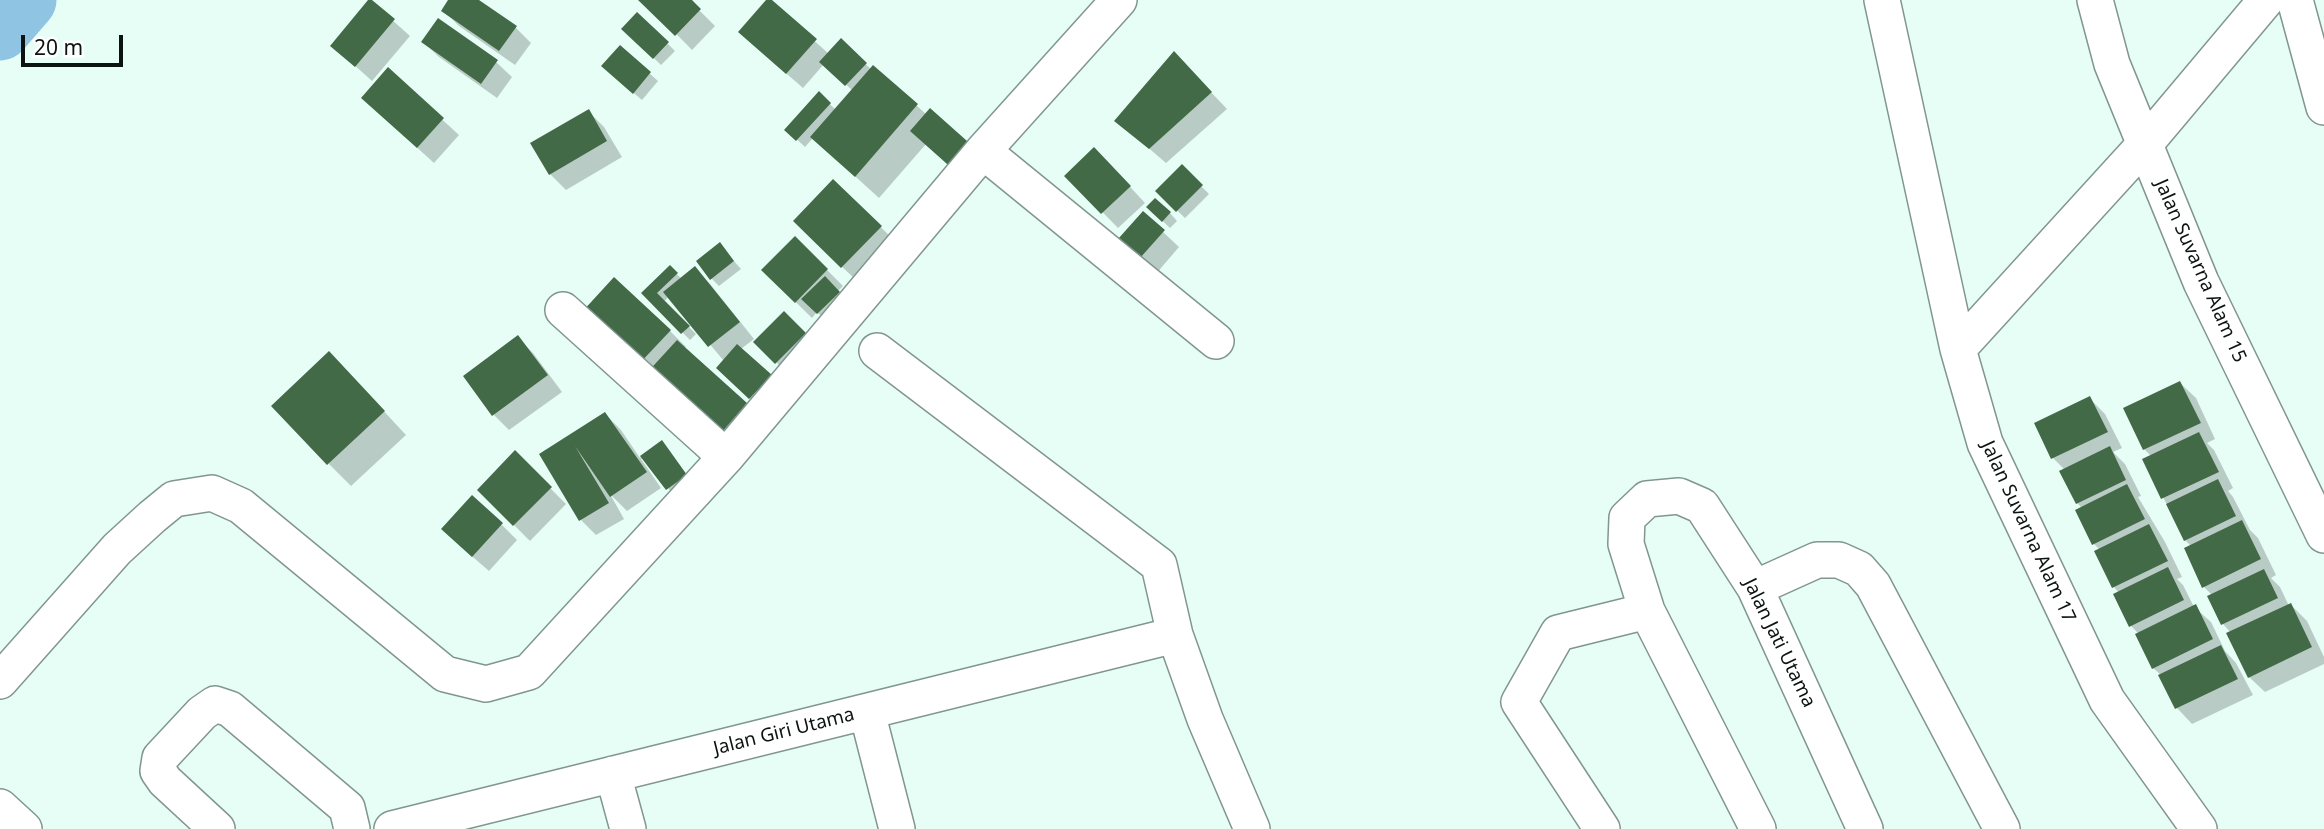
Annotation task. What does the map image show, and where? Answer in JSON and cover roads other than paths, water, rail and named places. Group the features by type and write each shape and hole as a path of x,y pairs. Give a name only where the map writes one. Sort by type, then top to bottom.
{"street":[{"path":"2,679 117,549 152,517 174,499 212,493 241,506 445,674 486,684 529,672 726,457 983,151 1119,0"},
{"name":"Jalan Suvarna Alam 17","path":"1882,0 1958,349 1985,443 2107,700 2199,829"},
{"name":"Jalan Suvarna Alam 15","path":"2095,0 2112,64 2201,282 2324,535"},
{"path":"1958,349 2145,144 2266,0"},
{"path":"2295,0 2324,107"},
{"path":"983,151 1216,341"},
{"path":"564,310 726,457"},
{"path":"877,351 1160,565 1175,635 1205,719 1252,829"},
{"name":"Jalan Jati Utama","path":"1758,829 1647,611 1626,544 1627,518 1647,499 1679,496 1702,506 1755,588 1865,829"},
{"path":"1755,588 1818,560 1839,560 1859,569 1873,585 2002,829"},
{"path":"1602,829 1519,702 1558,633 1647,611"},
{"name":"Jalan Giri Utama","path":"392,829 1175,635"},
{"path":"217,829 165,781 158,771 160,758 202,713 215,704 230,709 347,808 352,829"},
{"path":"867,712 897,829"},
{"path":"613,774 628,829"},
{"path":"0,807 24,829"}],"waterway":[{"path":"0,30 26,0"}]}
